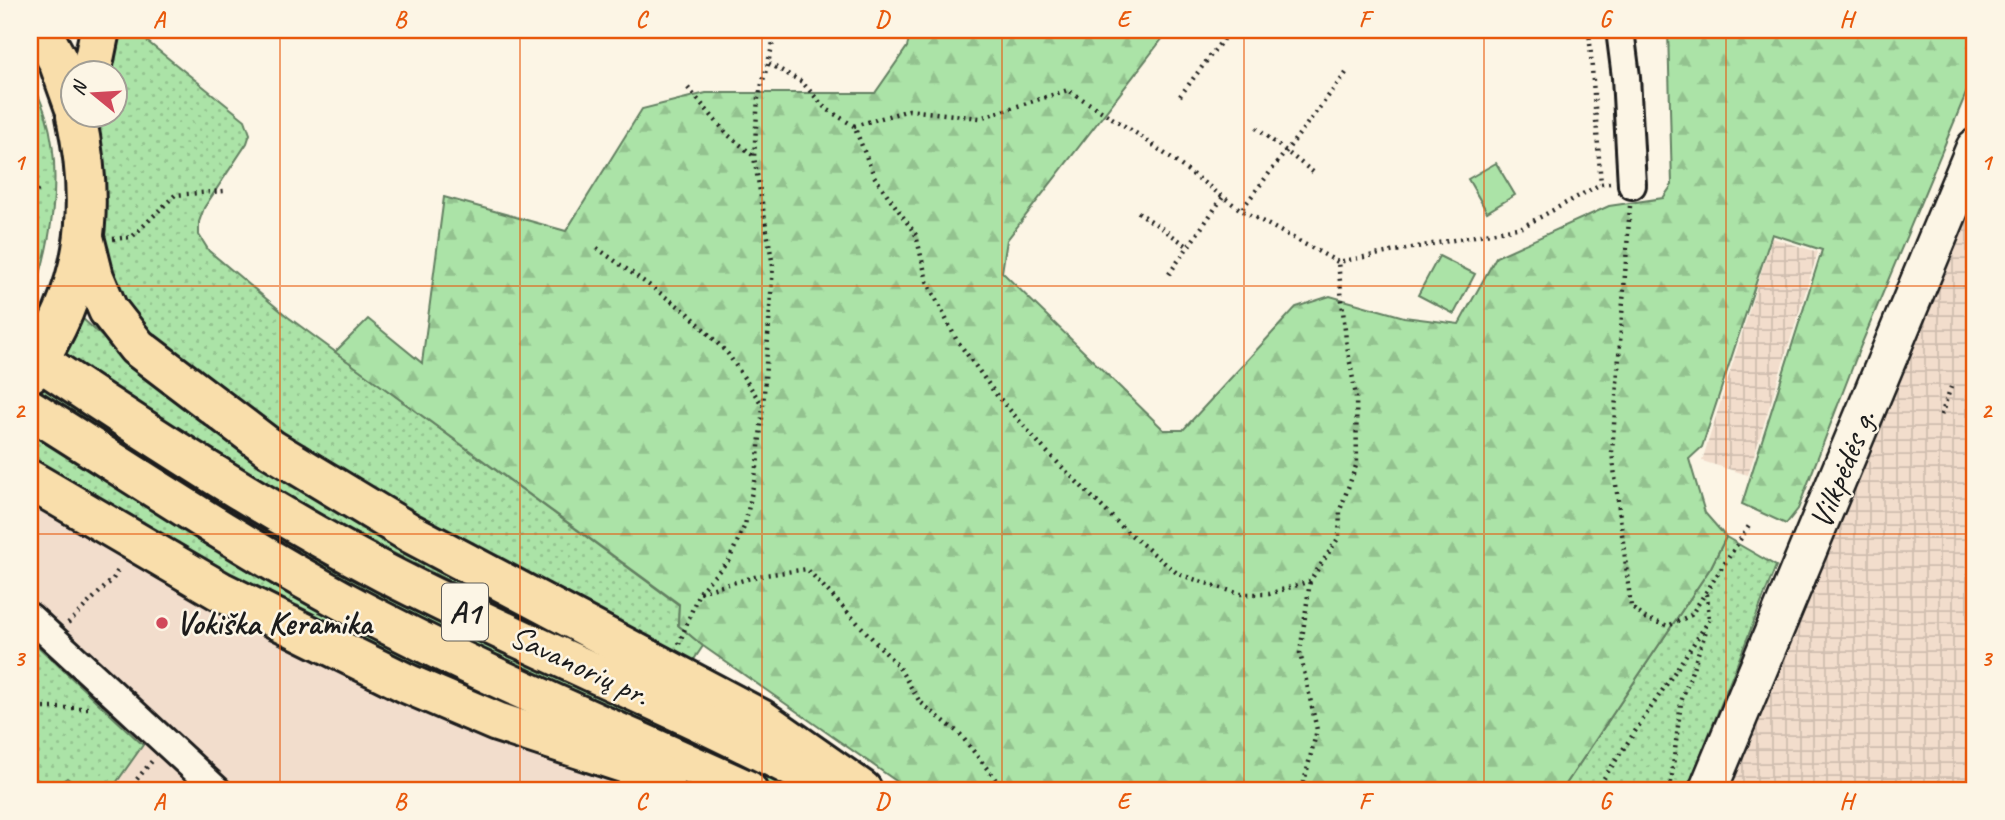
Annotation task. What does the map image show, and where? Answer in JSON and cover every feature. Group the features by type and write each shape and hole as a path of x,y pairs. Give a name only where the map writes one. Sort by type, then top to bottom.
{"highway":[{"path":"30,36 34,30"},
{"path":"41,30 60,67"},
{"path":"94,60 100,30"},
{"path":"81,130 85,178 99,240 94,277 108,310 137,347 271,449 410,533 761,719 862,790"},
{"path":"40,370 72,291 99,240"},
{"name":"Savanorių pr.","path":"40,370 109,407 238,490 387,574 651,697 837,790"},
{"name":"Savanorių pr.","path":"30,409 208,523 346,602 489,673 747,790"},
{"path":"30,480 220,591 408,684 497,722 639,767 701,790"}],"main road":[{"name":"Vilkpėdės g.","path":"1708,790 1975,148"}],"street":[{"path":"1620,30 1626,77 1632,182"},
{"path":"30,617 217,790"}],"path":[{"path":"681,638 699,592 729,561 745,525 757,467 773,266 754,157 758,98 776,30"},
{"path":"1180,96 1230,30"},
{"path":"1589,30 1601,184"},
{"path":"768,64 802,82 825,108 853,126 874,176 916,235 926,281 956,339 995,393 1045,450 1124,529 1178,574 1240,594 1269,594 1310,582"},
{"path":"1241,210 1346,73"},
{"path":"688,88 728,135 754,157"},
{"path":"853,126 909,110 980,118 1068,90 1142,138 1241,210 1338,262 1522,227 1601,184 1632,182 1612,452 1631,607 1644,618 1668,626 1691,615 1749,526"},
{"path":"1256,128 1313,172"},
{"path":"30,193 39,190"},
{"path":"99,240 132,237 175,195 224,191"},
{"path":"1169,274 1223,197"},
{"path":"1138,212 1189,247"},
{"path":"597,248 688,313 729,354 763,407"},
{"path":"1302,790 1317,730 1300,653 1310,582 1339,537 1340,510 1357,463 1356,397 1346,340 1338,262"},
{"path":"1941,415 1951,387"},
{"path":"699,592 758,576 807,569 898,666 920,702 960,734 996,780 1013,790"},
{"path":"54,640 80,610 113,579 117,570"},
{"path":"1670,790 1681,702 1710,619 1706,593"},
{"path":"1596,790 1710,619"},
{"path":"30,708 127,708"},
{"path":"128,790 165,744"},
{"path":"30,778 50,790"}],"shaded area":[{"path":"1975,195 1975,790 1730,790 1888,408"},
{"path":"1772,238 1818,252 1748,475 1702,461"},
{"path":"30,496 471,722 637,789 30,790"}],"green space":[{"path":"115,30 133,30 245,120 250,134 247,143 204,208 199,222 199,235 209,251 288,317 679,605 678,625 703,646 689,667 524,577 330,464 239,404 135,321 108,267 99,149 100,130 130,130 130,60 108,60"},
{"path":"911,30 1169,30 1007,240 1002,272 1164,430 1183,430 1296,307 1330,296 1404,317 1459,324 1496,257 1609,206 1663,198 1672,185 1668,30 1975,30 1975,72 1859,350 1798,509 1786,524 1742,504 1822,250 1772,234 1702,447 1689,459 1705,513 1726,537 1711,567 1562,790 909,790 703,646 678,625 679,604 335,352 368,319 422,363 444,197 566,231 642,109 706,93 875,93 907,47"},
{"path":"30,75 51,139 54,187 49,236 30,305"},
{"path":"1496,163 1515,195 1487,212 1468,179"},
{"path":"1439,256 1475,274 1454,314 1418,295"},
{"path":"81,317 125,358 590,649 339,524 242,469 150,412 60,352"},
{"path":"43,378 804,790 781,790 364,595 151,469 35,391"},
{"path":"30,427 170,521 269,581 618,750 438,678 207,567 30,462"},
{"path":"1726,537 1776,566 1687,790 1562,790 1711,567"},
{"path":"30,639 143,745 111,790 82,790 67,778 52,788 30,776"}],"place":[{"name":"Vokiška Keramika","path":"162,623"}]}
